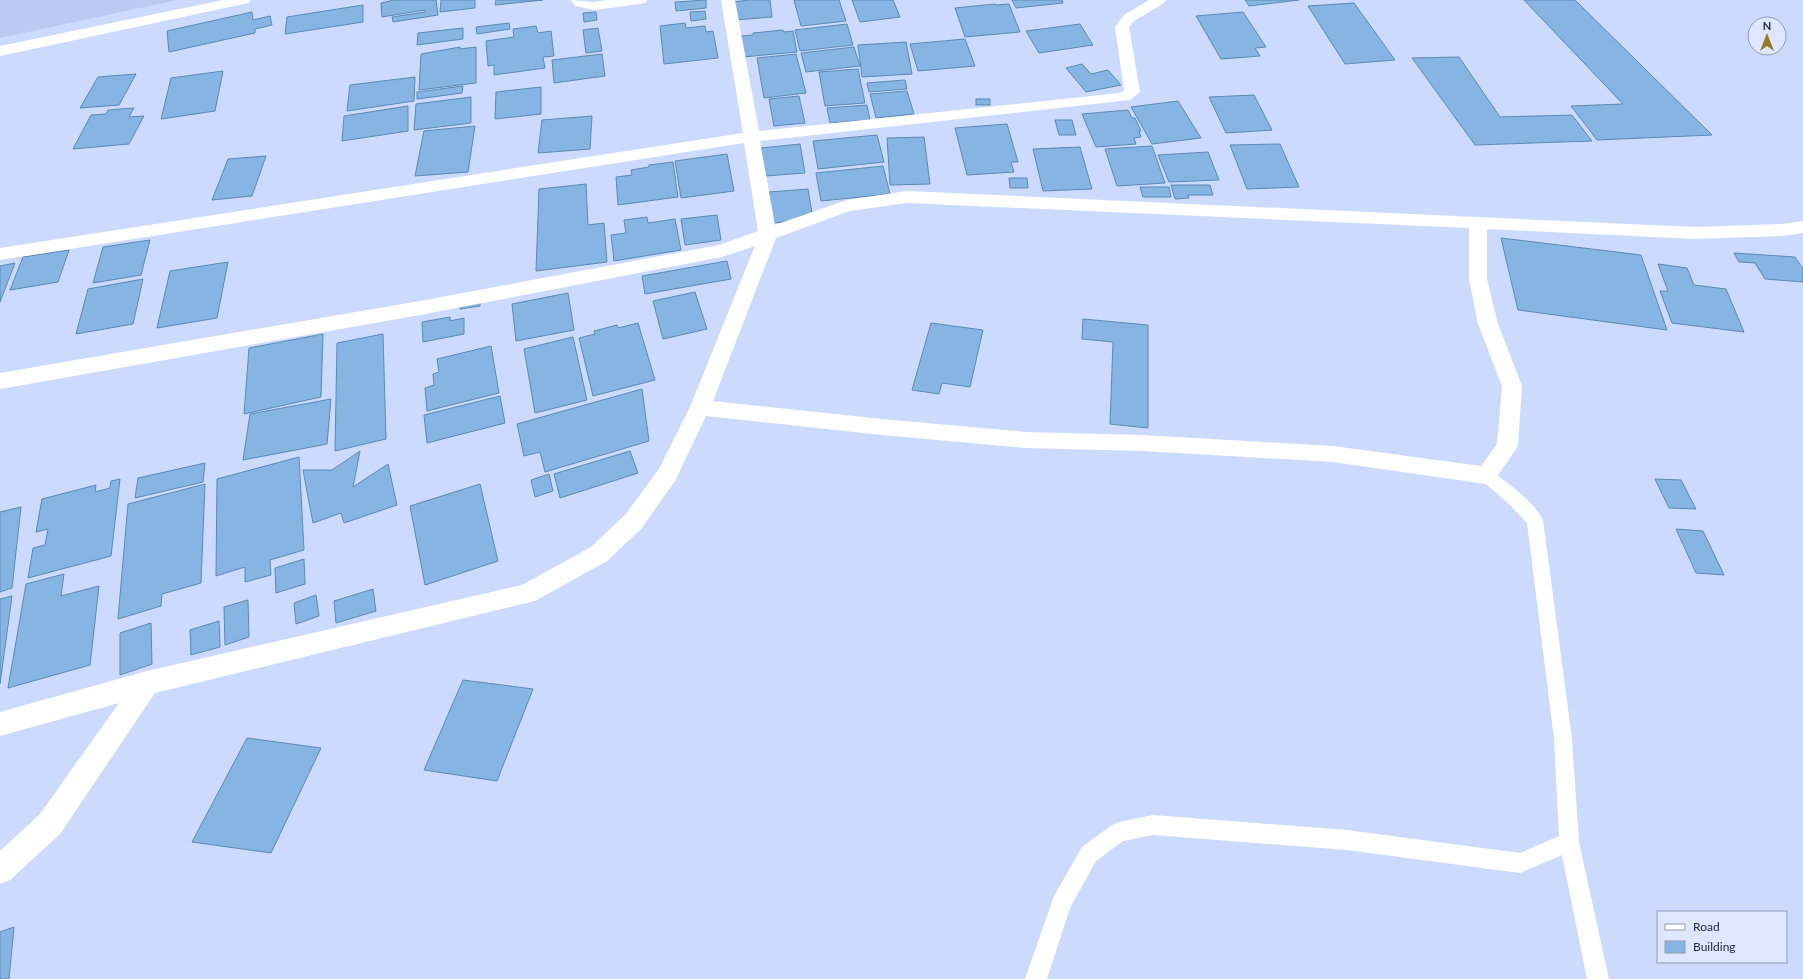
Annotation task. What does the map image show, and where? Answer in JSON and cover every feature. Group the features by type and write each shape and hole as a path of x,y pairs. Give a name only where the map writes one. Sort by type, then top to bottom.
{"street":[{"path":"0,51 244,0"},
{"path":"578,0 580,3 594,6 640,0"},
{"path":"0,724 147,684 527,594 599,554 633,522 668,475 700,407 768,235 728,0"},
{"path":"0,254 751,137 1124,97 1132,92 1122,27 1129,18 1159,0"},
{"path":"0,381 420,308 722,251 847,206 907,197 1695,233 1783,230 1803,227"},
{"path":"700,407 882,427 1026,440 1142,444 1333,454 1486,475 1507,446 1512,386 1488,324 1478,279 1478,223"},
{"path":"0,870 50,824 147,684"}],"lane":[{"path":"1486,475 1514,498 1535,520 1563,739 1569,842 1598,979"},
{"path":"1036,979 1061,903 1089,854 1119,832 1153,824 1347,840 1520,863 1569,842"}],"shaded area":[{"path":"0,0 177,0 0,38"}],"building":[{"path":"394,0 436,0 438,15 393,22 392,17 425,12 425,10 382,17 381,3"},
{"path":"441,0 475,0 475,8 440,12"},
{"path":"496,0 543,0 495,5"},
{"path":"706,0 706,8 676,11 675,2"},
{"path":"770,0 772,17 735,20 733,2"},
{"path":"794,0 839,0 846,21 801,26"},
{"path":"852,0 893,0 900,17 860,22"},
{"path":"1012,0 1062,0 1063,3 1016,8"},
{"path":"1245,0 1299,0 1249,6"},
{"path":"1524,0 1575,0 1712,135 1597,140 1571,106 1623,104"},
{"path":"1354,3 1395,60 1345,64 1308,6"},
{"path":"1009,4 1020,32 965,37 955,8"},
{"path":"363,5 363,22 285,34 287,17"},
{"path":"705,11 706,19 691,21 690,12"},
{"path":"252,12 253,20 270,16 272,25 255,29 255,33 169,52 167,31"},
{"path":"596,12 597,20 584,22 583,13"},
{"path":"1243,12 1266,47 1255,48 1260,56 1221,59 1196,16"},
{"path":"509,23 510,29 477,34 476,27"},
{"path":"685,23 686,28 705,26 706,32 713,31 718,58 664,64 660,26"},
{"path":"847,24 853,45 800,51 795,30"},
{"path":"1080,24 1093,45 1039,53 1026,31"},
{"path":"536,26 538,33 551,31 554,56 543,57 545,68 494,75 494,65 488,66 486,41 514,37 513,29"},
{"path":"463,28 463,39 417,45 418,33"},
{"path":"598,28 602,51 586,53 583,30"},
{"path":"783,30 783,32 793,31 797,52 743,57 740,36"},
{"path":"965,39 975,66 918,71 910,44"},
{"path":"906,42 912,74 862,77 858,45"},
{"path":"460,47 460,49 476,47 476,83 419,90 421,54"},
{"path":"854,47 860,66 806,72 801,53"},
{"path":"602,54 605,76 554,83 552,60"},
{"path":"796,54 806,93 764,98 757,58"},
{"path":"1459,57 1500,117 1572,115 1592,141 1475,145 1412,58"},
{"path":"1082,64 1091,74 1108,70 1121,85 1086,92 1066,68"},
{"path":"858,69 865,103 825,106 819,72"},
{"path":"223,71 215,111 161,119 171,78"},
{"path":"136,74 119,105 80,108 98,77"},
{"path":"415,77 414,101 347,111 350,85"},
{"path":"905,80 907,89 869,92 867,83"},
{"path":"463,86 462,93 417,99 417,92"},
{"path":"541,87 541,114 495,119 496,92"},
{"path":"907,91 914,114 876,118 870,94"},
{"path":"1254,95 1272,130 1226,133 1209,97"},
{"path":"799,96 805,123 774,126 769,99"},
{"path":"471,97 471,123 414,130 416,104"},
{"path":"976,99 990,99 990,105 976,105"},
{"path":"1178,101 1201,138 1152,144 1131,107"},
{"path":"867,105 870,120 830,123 827,108"},
{"path":"408,106 408,131 342,141 344,116"},
{"path":"134,108 129,117 144,116 129,144 73,149 91,115 106,114 108,110"},
{"path":"1128,110 1132,118 1135,118 1141,131 1139,131 1141,137 1134,138 1136,144 1096,147 1082,114"},
{"path":"592,116 590,149 538,153 542,120"},
{"path":"1055,120 1072,120 1076,135 1059,135"},
{"path":"1007,124 1018,162 1011,162 1014,172 967,175 955,128"},
{"path":"475,126 468,172 415,176 424,131"},
{"path":"877,135 884,162 818,169 813,141"},
{"path":"924,137 930,184 890,185 887,138"},
{"path":"800,144 805,173 765,176 761,148"},
{"path":"1280,144 1299,187 1247,189 1230,145"},
{"path":"1152,146 1165,183 1117,186 1105,149"},
{"path":"1080,147 1092,189 1043,191 1033,149"},
{"path":"1208,152 1219,180 1169,182 1158,155"},
{"path":"727,154 734,191 681,198 675,161"},
{"path":"266,156 252,196 212,200 228,159"},
{"path":"673,162 678,197 618,205 616,177 632,175 631,170 649,167 649,165"},
{"path":"883,166 890,194 821,201 816,173"},
{"path":"1009,178 1027,178 1028,188 1010,188"},
{"path":"586,184 588,225 604,223 607,262 536,271 539,189"},
{"path":"1171,185 1210,185 1213,195 1188,195 1189,198 1175,199"},
{"path":"1140,187 1169,187 1171,197 1143,197"},
{"path":"808,189 813,219 773,223 769,192"},
{"path":"717,215 721,240 685,245 681,219"},
{"path":"647,217 648,223 675,219 681,250 614,261 611,235 626,233 624,220"},
{"path":"1501,238 1641,255 1667,330 1518,310"},
{"path":"150,240 141,275 93,283 103,247"},
{"path":"69,250 58,282 10,290 23,257"},
{"path":"1734,253 1795,257 1803,269 1803,282 1765,279 1755,263 1739,262"},
{"path":"727,261 731,279 645,294 642,276"},
{"path":"228,262 217,318 157,328 170,271"},
{"path":"15,263 0,302 0,266"},
{"path":"1658,264 1687,268 1694,285 1726,289 1744,332 1672,323 1660,291 1668,291"},
{"path":"143,279 133,324 76,334 88,289"},
{"path":"695,292 707,329 663,339 653,301"},
{"path":"568,293 574,330 516,341 512,304"},
{"path":"480,300 480,306 460,309 460,303"},
{"path":"450,317 450,321 464,318 464,334 423,342 422,322"},
{"path":"1083,319 1148,325 1148,428 1110,424 1113,342 1082,339"},
{"path":"638,323 655,380 593,396 579,338 595,334 594,331 617,325 618,328"},
{"path":"931,323 983,330 970,387 942,383 939,394 912,390"},
{"path":"323,334 321,397 244,414 249,348"},
{"path":"383,334 386,439 335,451 337,343"},
{"path":"573,337 587,400 535,413 524,349"},
{"path":"491,346 499,393 427,411 425,388 434,385 433,374 439,372 437,359"},
{"path":"642,389 649,441 545,472 540,452 524,456 517,424"},
{"path":"500,396 505,423 427,443 424,415"},
{"path":"331,399 327,444 243,460 250,414"},
{"path":"360,451 353,487 388,464 397,505 344,523 341,513 313,523 303,470 332,470"},
{"path":"630,451 638,473 560,498 554,474"},
{"path":"299,457 304,550 270,560 271,575 245,582 245,567 216,576 217,479"},
{"path":"205,463 203,482 135,498 138,478"},
{"path":"549,474 553,491 535,497 531,480"},
{"path":"120,479 111,556 28,578 33,548 45,545 48,529 36,532 42,499 96,485 95,492 110,488 111,481"},
{"path":"1655,479 1681,480 1696,509 1669,508"},
{"path":"205,484 201,583 162,594 161,606 118,619 128,504"},
{"path":"480,484 498,561 425,585 410,506"},
{"path":"21,507 12,588 0,592 0,512"},
{"path":"1676,529 1703,531 1724,575 1696,573"},
{"path":"304,559 305,584 276,593 275,568"},
{"path":"64,574 61,596 99,586 90,665 8,688 26,584"},
{"path":"373,589 376,611 336,623 334,601"},
{"path":"316,595 319,616 296,624 294,603"},
{"path":"12,596 0,684 0,599"},
{"path":"248,600 249,637 225,645 224,607"},
{"path":"219,621 220,647 191,655 190,630"},
{"path":"151,623 152,664 120,675 120,633"},
{"path":"463,680 533,689 497,781 424,770"},
{"path":"247,738 321,748 271,853 192,842"},
{"path":"14,927 9,979 0,979 0,932"}]}
